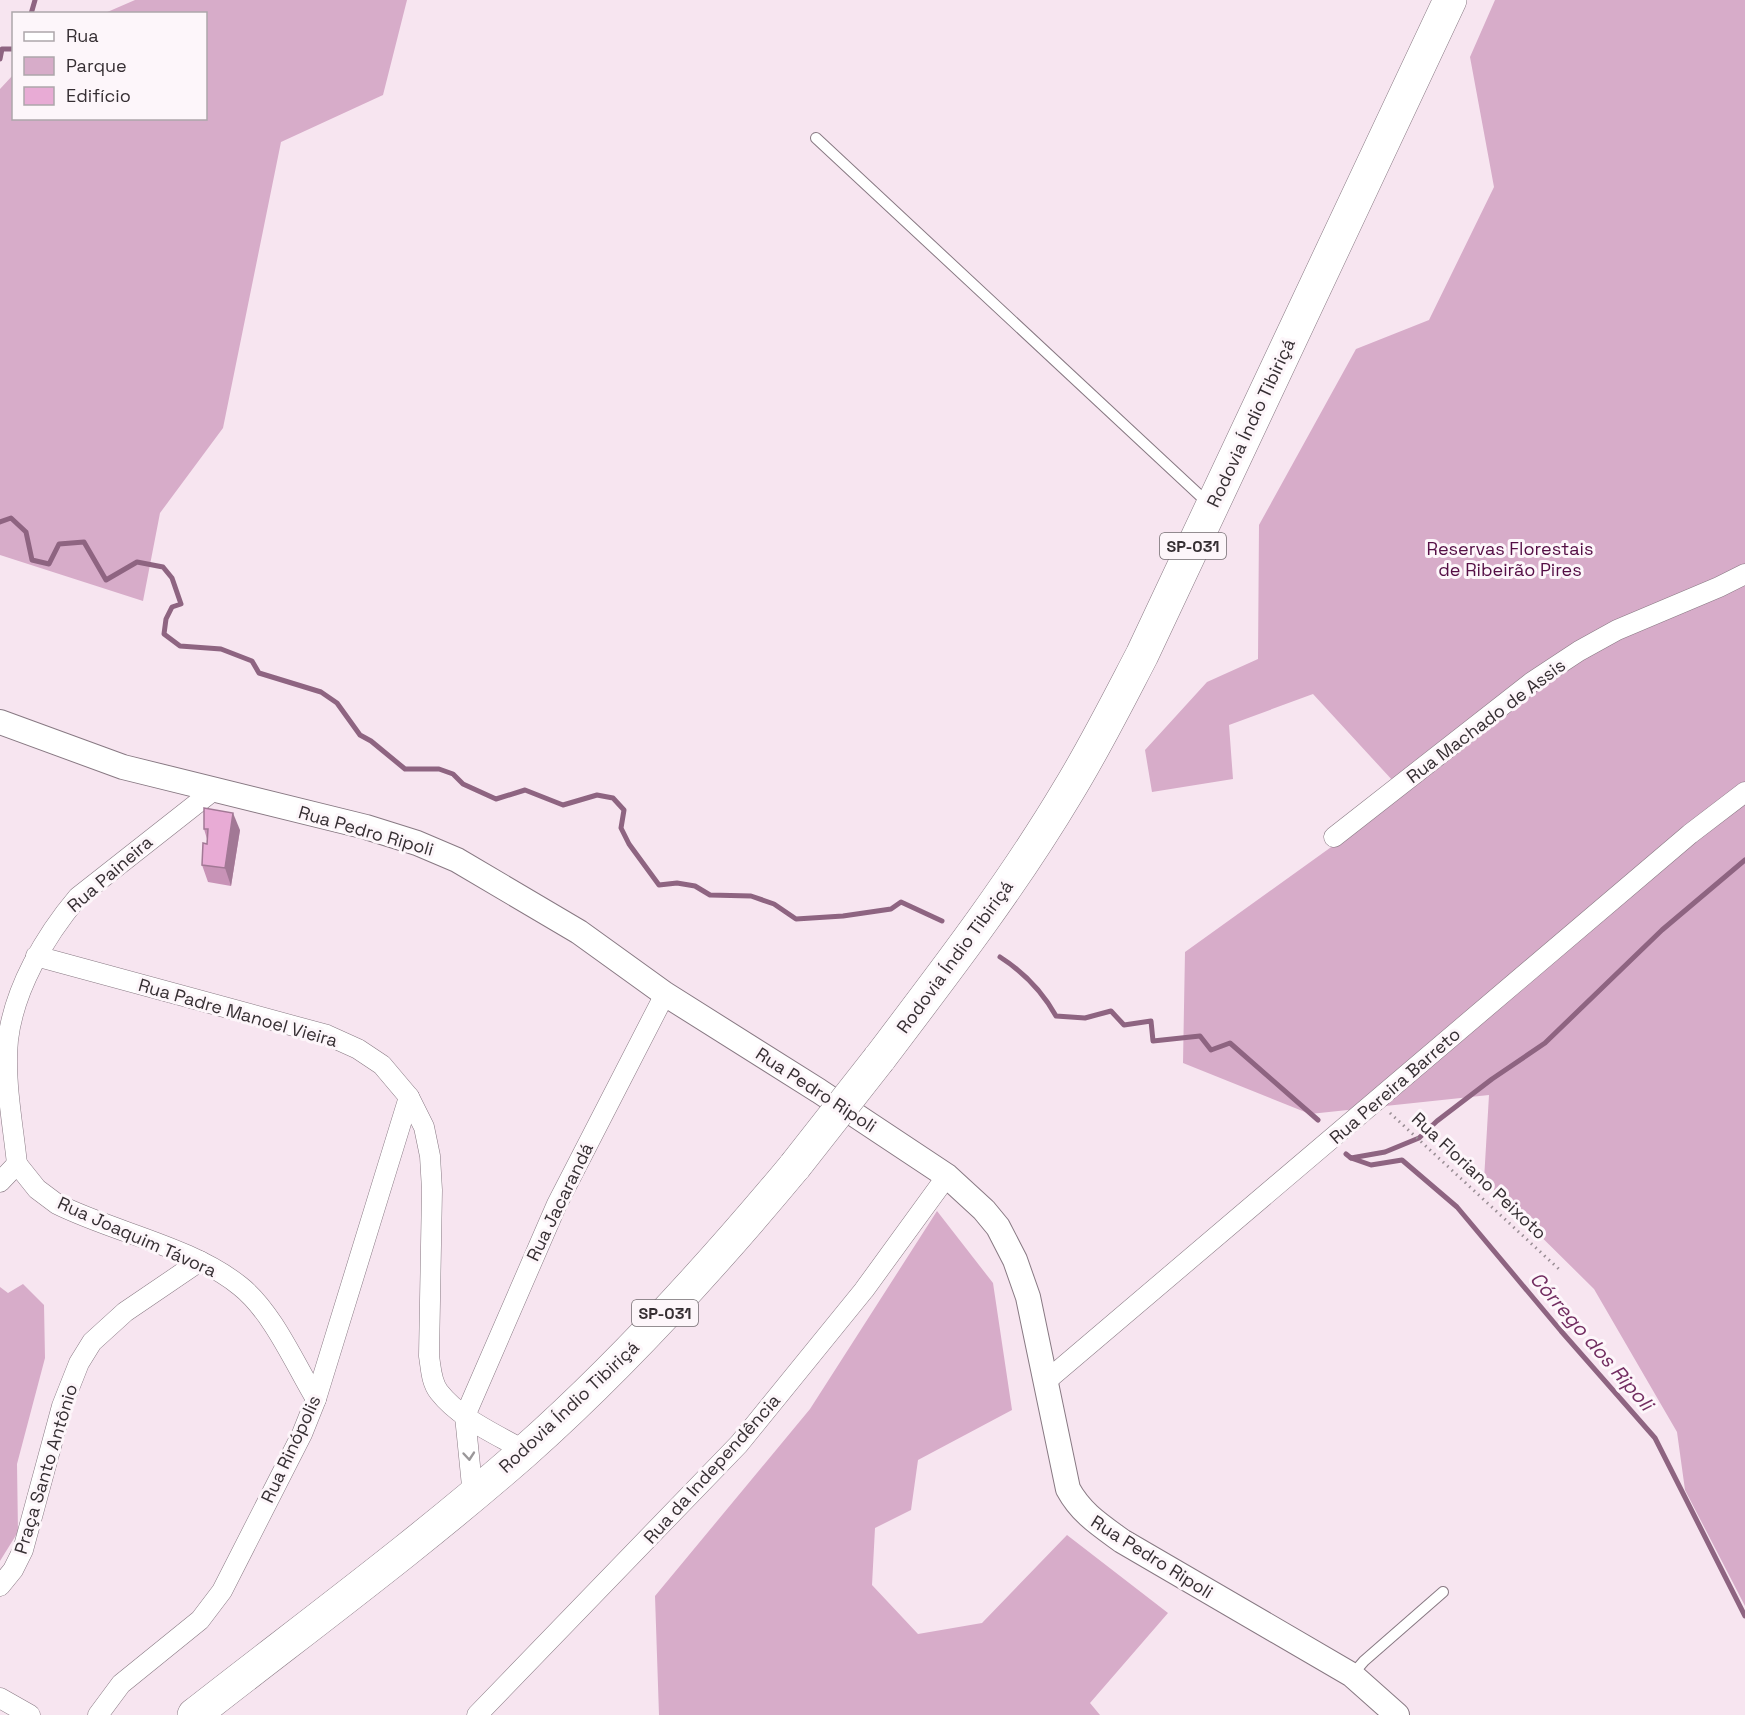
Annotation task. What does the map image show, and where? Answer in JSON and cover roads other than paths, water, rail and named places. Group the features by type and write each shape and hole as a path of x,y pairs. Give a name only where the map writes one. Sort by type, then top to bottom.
{"highway":[{"name":"Rodovia Índio Tibiriçá","path":"194,1715 390,1564 473,1496 525,1451 614,1367 729,1244 795,1166 966,945 1068,791 1142,655 1450,0"}],"street":[{"name":"Rua Machado de Assis","path":"1334,837 1532,682 1579,651 1617,630 1745,574"},
{"name":"Rua Pedro Ripoli","path":"0,722 123,767 366,827 417,843 457,860 579,932 665,994 819,1091 947,1176 984,1210 998,1227 1015,1260 1028,1297 1068,1489 1077,1505 1089,1517 1122,1541 1352,1675 1397,1715"},
{"name":"Rua Paineira","path":"16,1164 8,1071 8,1040 12,1020 36,956 61,917 78,897 214,790"},
{"name":"Rua Pereira Barreto","path":"1045,1382 1377,1103 1690,834 1745,792"},
{"name":"Rua Padre Manoel Vieira","path":"36,956 327,1035 358,1049 382,1065 409,1097 424,1127 430,1156 432,1190 429,1356 432,1378 439,1392 465,1416 525,1451"},
{"name":"Rua Jacarandá","path":"465,1416 548,1223 665,994"},
{"name":"Rua Rinópolis","path":"98,1715 122,1684 200,1620 222,1591 302,1434 316,1399 409,1097"},
{"path":"0,1182 16,1164"},
{"name":"Rua Joaquim Távora","path":"16,1164 37,1189 57,1204 200,1261 240,1286 265,1315 316,1399"},
{"name":"Rua da Independência","path":"477,1715 739,1444 864,1290 947,1176"},
{"name":"Praça Santo Antônio","path":"0,1586 13,1570 23,1550 62,1406 79,1363 92,1342 124,1312 200,1261"},
{"path":"465,1416 473,1496"},
{"path":"3,1701 30,1715"}],"lane":[{"path":"816,138 1211,507"},
{"path":"1352,1675 1364,1661 1443,1592"}],"waterway":[{"path":"32,12 35,0"},
{"path":"0,59 2,49 12,49"},
{"name":"Córrego dos Ripoli","path":"0,522 11,518 26,532 32,560 49,564 59,544 84,542 106,580 137,562 163,567 172,578 181,604 172,607 166,619 164,634 180,646 221,649 252,661 259,673 321,692 337,703 360,735 371,741 405,769 439,769 453,774 463,784 496,799 525,790 563,805 597,795 613,798 624,810 621,828 629,844 659,885 677,883 695,886 710,895 751,896 774,904 796,919 843,916 891,909 901,902 942,921"},
{"path":"1346,1154 1351,1158 1385,1152 1419,1138 1437,1121 1492,1079 1545,1043 1662,930 1745,860"},
{"name":"Córrego dos Ripoli","path":"1000,957 1032,983 1056,1016 1085,1018 1111,1011 1124,1025 1151,1021 1153,1041 1200,1036 1211,1050 1230,1043 1318,1120"},
{"name":"Córrego dos Ripoli","path":"1351,1158 1371,1165 1402,1160 1457,1207 1655,1438 1745,1616"}],"park label":[{"name":"Reservas Florestais de Ribeirão Pires","path":"1510,559"}]}
